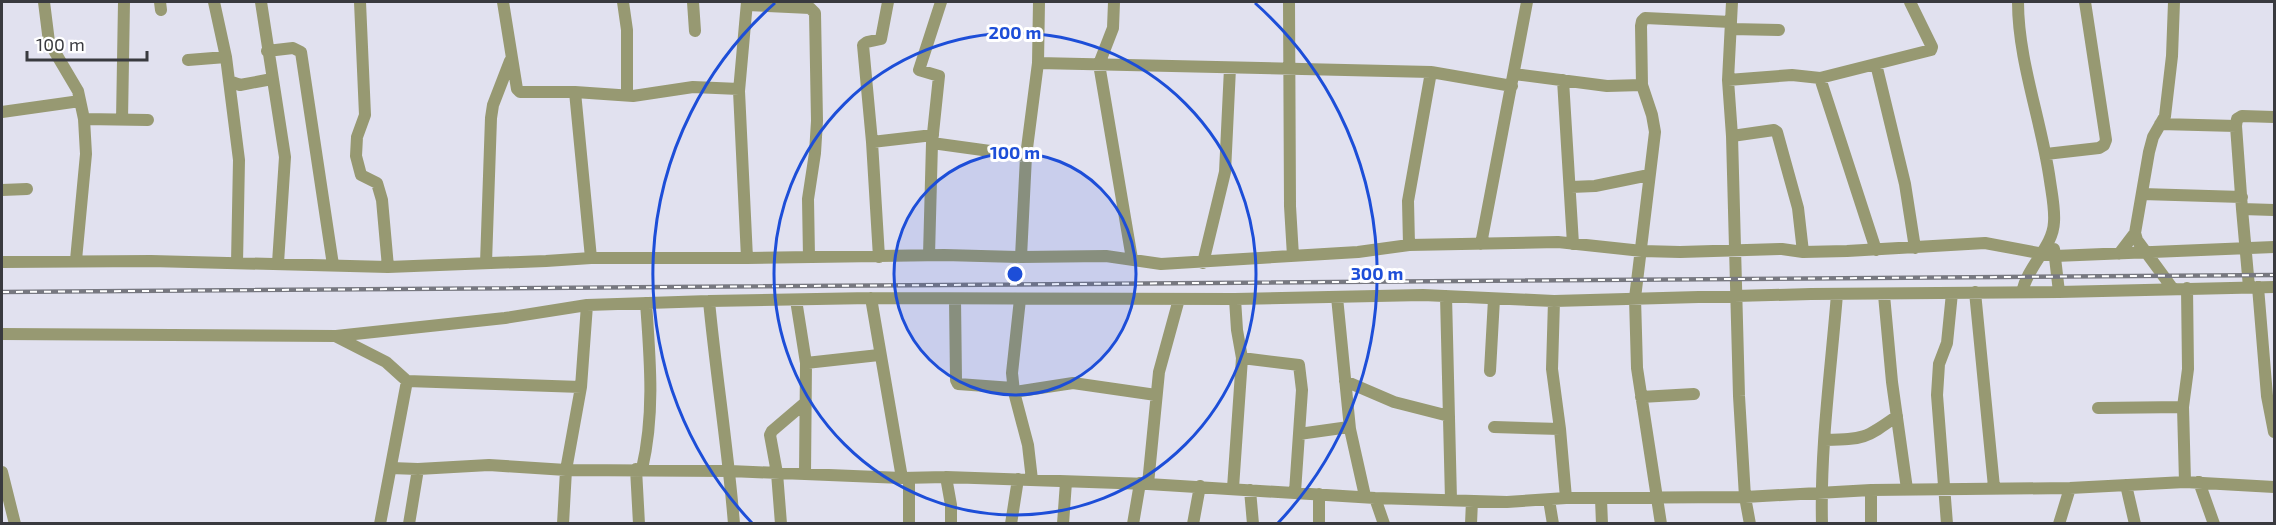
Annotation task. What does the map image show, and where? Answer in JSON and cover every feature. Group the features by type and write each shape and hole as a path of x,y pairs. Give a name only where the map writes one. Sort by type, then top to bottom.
{"street":[{"path":"44,2 49,42 78,91 84,119 86,154 76,260"},
{"path":"122,120 124,2"},
{"path":"214,2 226,57 235,83 232,98 239,160 237,262"},
{"path":"261,2 285,157 278,263"},
{"path":"360,2 365,115 357,137 356,156 361,175 377,183 382,200 388,267"},
{"path":"503,2 511,60 517,89 520,92 575,92 627,96 693,87 739,89"},
{"path":"623,2 627,30 627,96"},
{"path":"693,2 695,31"},
{"path":"879,257 863,45 881,39 888,2"},
{"path":"929,255 933,139 939,76 919,70 941,2"},
{"path":"1021,257 1026,156 1038,63 1039,2"},
{"path":"1114,2 1113,28 1099,64 1132,259"},
{"path":"1289,2 1288,114 1293,256"},
{"path":"1481,244 1527,2"},
{"path":"1732,2 1728,80 1736,250 1739,396 1745,497 1750,524"},
{"path":"1728,80 1792,75 1820,78 1931,50 1932,47 1910,2"},
{"path":"2018,2 2022,46 2046,154 2054,215 2052,238 2059,292"},
{"path":"2046,154 2099,148 2106,140 2085,2"},
{"path":"2119,255 2135,233 2153,137 2165,116 2172,56 2174,2"},
{"path":"747,258 739,89 747,3 799,4 810,8 815,13 817,120 808,199 809,257"},
{"path":"1661,524 1655,498 1637,368 1635,298 1642,251 1654,123 1642,85 1642,21 1645,18 1779,30"},
{"path":"267,51 293,48 301,51 333,265"},
{"path":"188,60 226,57"},
{"path":"486,263 491,118 493,105 511,60"},
{"path":"1038,63 1290,70 1373,69 1513,80 1563,80 1614,86 1642,85"},
{"path":"1876,64 1905,184 1915,248"},
{"path":"1203,263 1226,172 1230,68"},
{"path":"1409,245 1408,201 1431,72"},
{"path":"1820,78 1876,250"},
{"path":"235,83 272,79"},
{"path":"1563,80 1573,244"},
{"path":"575,92 591,258"},
{"path":"2,112 80,101"},
{"path":"2274,117 2242,116 2237,119 2236,126 2246,248 2274,432"},
{"path":"84,119 148,120"},
{"path":"2160,124 2236,126"},
{"path":"1732,136 1774,130 1777,132 1798,208 1803,252"},
{"path":"872,142 933,139 1026,156"},
{"path":"1571,187 1595,186 1649,175"},
{"path":"2,190 27,189"},
{"path":"2142,194 2242,203 2274,210"},
{"path":"2135,233 2137,240 2172,289"},
{"path":"2022,292 2026,277 2052,238"},
{"path":"2,262 76,260 237,262 388,267 591,258 929,255 1106,256 1161,264 1358,252 1409,245 1558,242 1642,251 1782,249 1803,252 1985,243 2055,256 2274,247"},
{"path":"2,334 336,336 505,318 587,305 709,301 871,298 1235,299 1446,296 1554,301 2274,287"},
{"path":"2185,482 2183,407 2188,369 2187,288"},
{"path":"1975,292 1994,487"},
{"path":"1947,524 1937,395 1939,364 1947,343 1952,293"},
{"path":"1822,524 1821,492 1837,294"},
{"path":"1884,295 1892,382 1907,489"},
{"path":"1446,296 1451,500"},
{"path":"1337,297 1349,427 1370,497 1384,524"},
{"path":"871,298 879,355 906,478 909,524"},
{"path":"955,299 956,380 958,384 1014,390 1073,383 1156,395"},
{"path":"1020,299 1012,373 1028,445 1032,480"},
{"path":"1133,524 1144,484 1159,372 1179,299"},
{"path":"1233,488 1242,358 1235,299"},
{"path":"1490,371 1494,299"},
{"path":"796,300 806,363 805,474"},
{"path":"709,301 719,399 730,471 734,524"},
{"path":"1554,301 1552,369 1566,498"},
{"path":"639,524 639,469 648,445 651,414 646,303"},
{"path":"563,524 566,470 581,387 587,305"},
{"path":"336,336 386,362 406,381 581,387"},
{"path":"806,363 879,355"},
{"path":"1242,358 1299,365 1302,390 1295,492"},
{"path":"382,523 406,381"},
{"path":"1345,381 1394,402 1449,416"},
{"path":"1641,397 1694,394"},
{"path":"781,524 777,473 770,435 806,402"},
{"path":"2098,408 2183,407"},
{"path":"1825,440 1858,439 1871,435 1897,416"},
{"path":"1299,434 1349,427"},
{"path":"1494,427 1560,429"},
{"path":"1991,458 2009,488"},
{"path":"391,468 418,469 489,465 566,470 639,469 906,478 1018,479 1507,502 1566,498 1745,497 1907,489 2070,488 2185,482 2274,487"},
{"path":"409,524 418,469"},
{"path":"2,472 15,524"},
{"path":"946,477 951,505 951,524"},
{"path":"1011,524 1018,479"},
{"path":"1063,524 1066,482"},
{"path":"2199,482 2214,524"},
{"path":"2126,485 2135,524"},
{"path":"1192,524 1200,486"},
{"path":"2059,524 2070,488"},
{"path":"1250,490 1253,524"},
{"path":"1871,490 1871,524"},
{"path":"1319,494 1319,524"},
{"path":"1601,498 1602,524"},
{"path":"1549,500 1553,524"},
{"path":"1471,524 1472,501"}],"railway":[{"path":"2,292 2274,275"}]}
